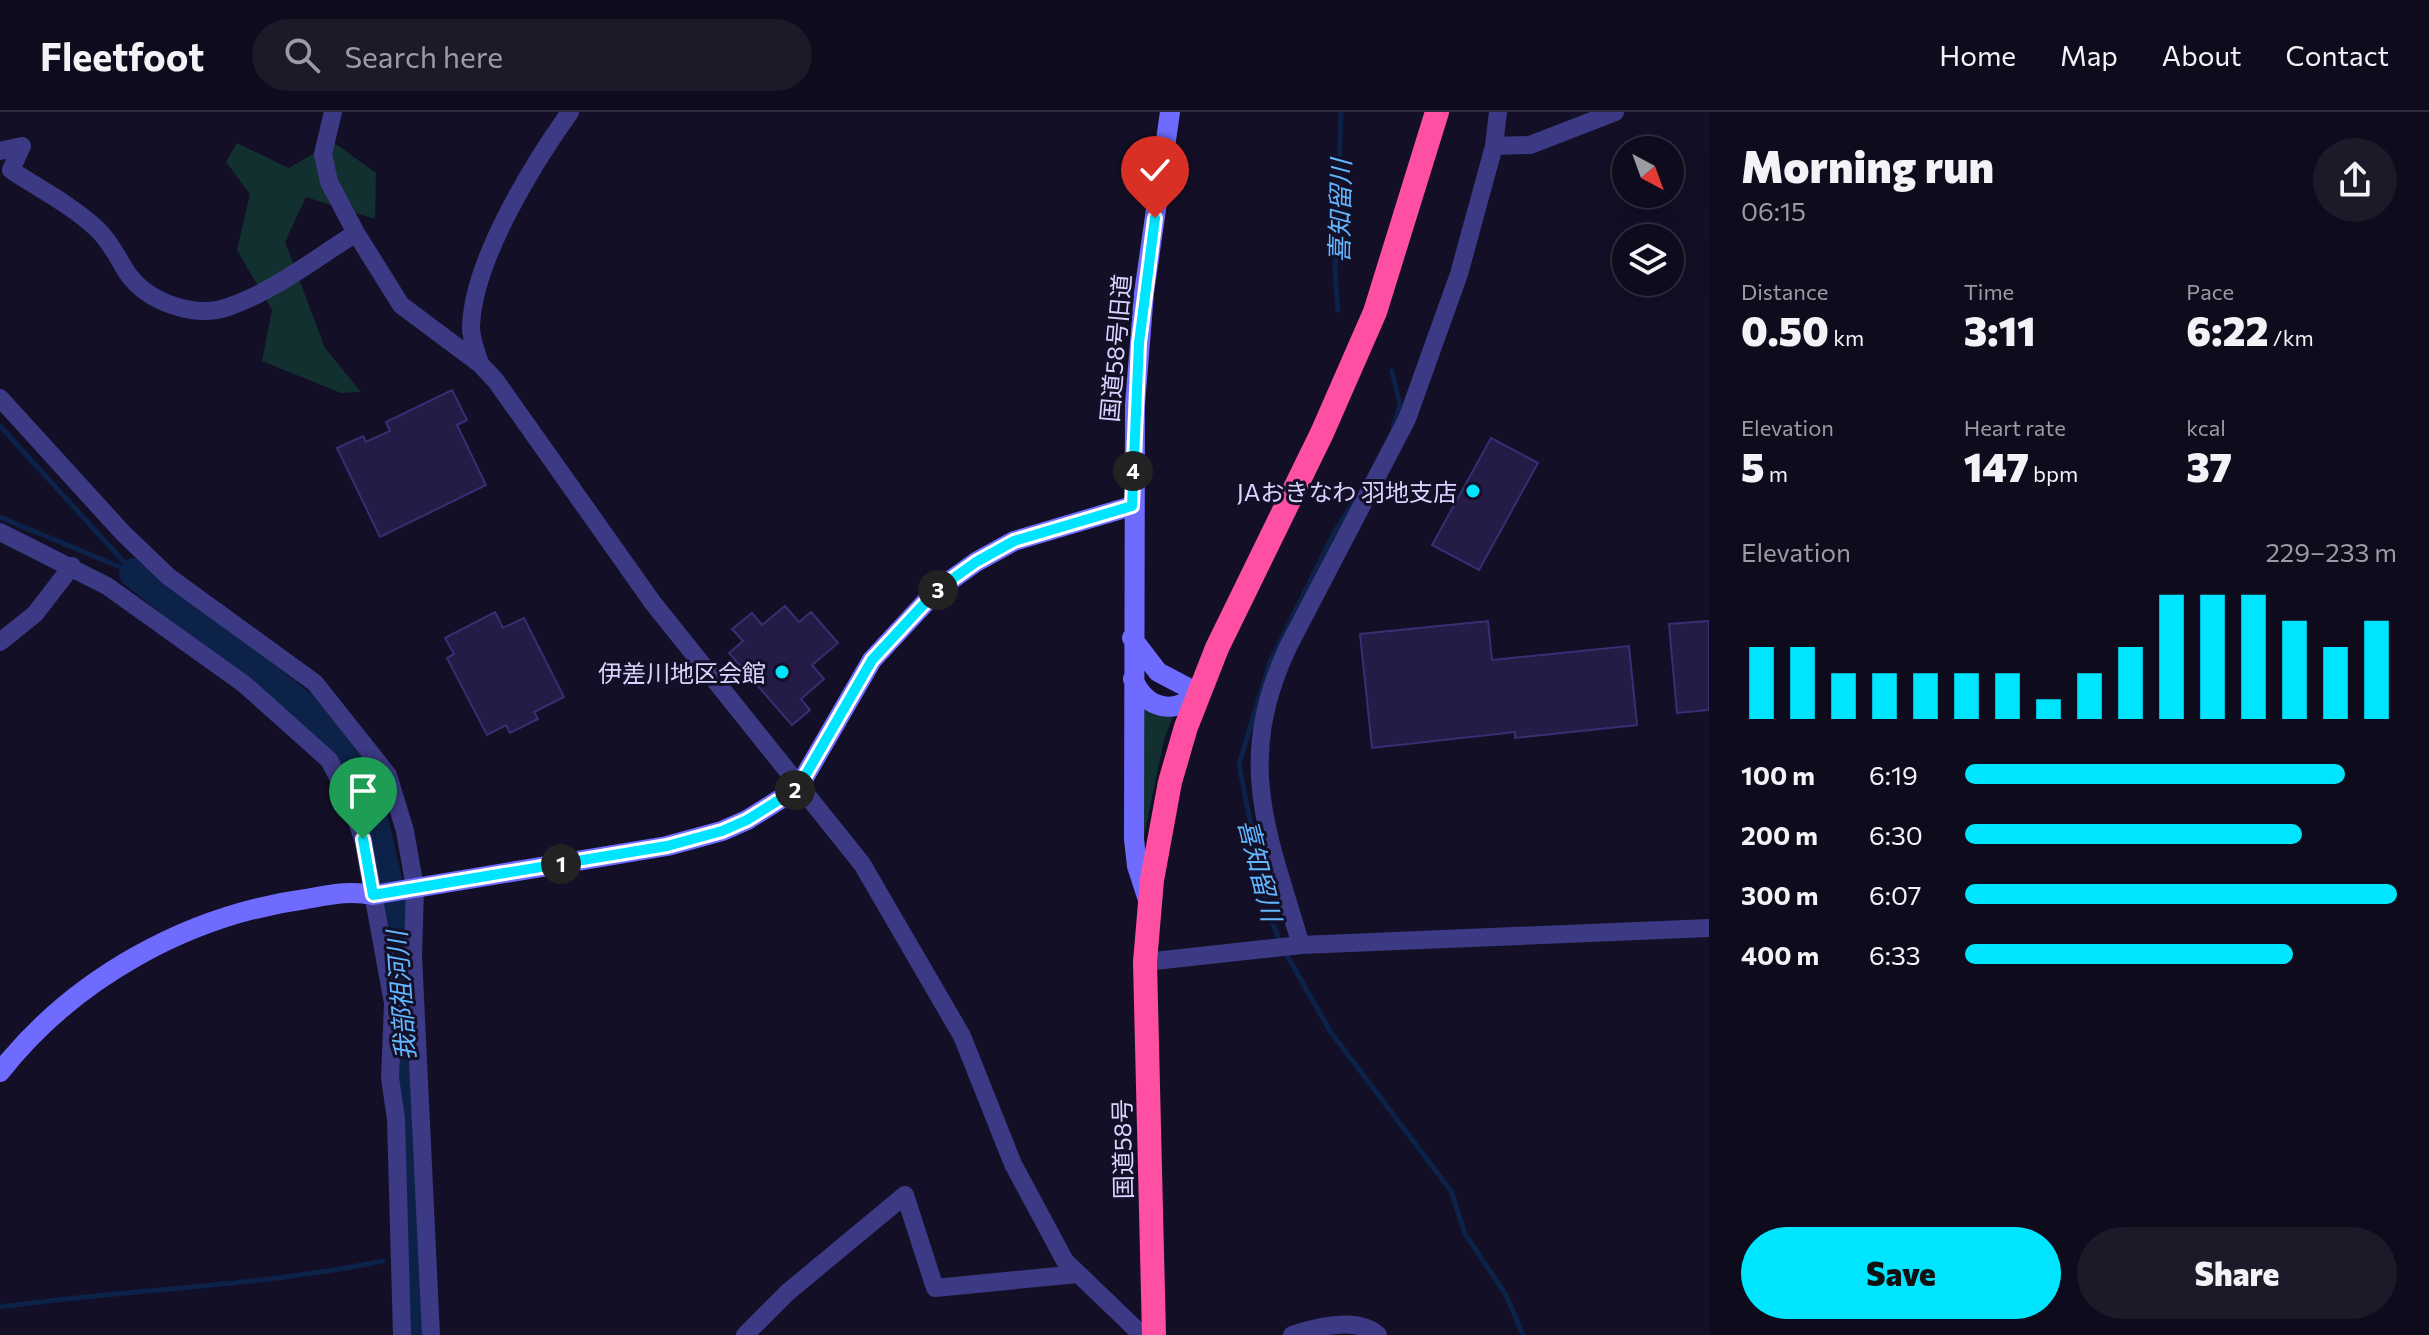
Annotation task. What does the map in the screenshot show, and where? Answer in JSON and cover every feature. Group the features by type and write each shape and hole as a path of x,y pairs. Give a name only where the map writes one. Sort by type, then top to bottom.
{"highway":[{"path":"1426,140 1427,112"},
{"path":"1426,140 1437,112"},
{"name":"国道58号","path":"1154,1335 1145,962 1150,903 1167,796 1198,693 1322,433 1375,312 1401,235 1426,140"}],"street":[{"path":"333,112 323,154 329,182 356,233 401,305 480,364 653,603 798,788 862,864 962,1036 1013,1164 1040,1219 1065,1261 1142,1335"},
{"path":"480,364 471,329 477,297 495,241 533,164 570,112"},
{"name":"国道58号旧道","path":"1150,903 1137,866 1134,839 1132,506 1140,331 1170,112"},
{"path":"1297,945 1266,829 1259,788 1260,730 1274,676 1407,419 1456,286 1494,146 1498,112"},
{"path":"1494,146 1530,145 1615,112"},
{"path":"2,151 22,146 5,176 95,227 110,244 130,277 159,301 191,309 225,309 251,297 356,233"},
{"path":"0,398 123,533 169,577 315,683 388,775 405,831 410,889 431,1335"},
{"path":"0,1072 28,1036 87,987 171,939 211,922 281,902 356,892 375,894 410,889 667,846 722,831 798,788 872,660 937,590 976,562 1014,541 1132,506"},
{"path":"0,532 107,586 244,684 329,760 349,798 363,839 375,894 393,1003 390,1078 396,1119 402,1335"},
{"path":"0,642 35,614 72,566"},
{"path":"1132,638 1158,672 1198,693 1179,707 1163,707 1146,699 1132,678"},
{"path":"1145,962 1297,945 1709,928"},
{"path":"745,1335 788,1292 905,1195 935,1288 1078,1274"},
{"path":"1292,1335 1313,1328 1342,1325 1373,1330 1378,1335"}],"green space":[{"path":"333,142 376,173 375,219 306,197 285,242 325,348 361,392 341,393 262,361 272,310 237,250 250,194 226,162 237,143 289,168"},
{"path":"1137,701 1152,714 1173,716 1164,740 1144,836"}],"building":[{"path":"452,390 467,420 457,425 486,485 380,537 337,448 363,436 366,442 390,431 386,422"},
{"path":"1491,438 1538,463 1479,570 1432,545"},
{"name":"伊差川地区会館","path":"785,606 799,622 811,612 838,643 812,665 824,679 801,699 810,710 792,725 729,653 743,641 732,629 752,613 762,625"},
{"path":"495,612 503,628 524,618 564,697 534,712 538,719 510,733 506,725 487,735 447,658 454,654 445,638"},
{"path":"1488,621 1492,660 1629,646 1637,725 1515,738 1515,732 1372,748 1360,634"},
{"path":"1709,621 1709,710 1677,713 1669,624"}],"waterway":[{"name":"喜知留川","path":"1338,310 1335,272 1341,112"},
{"name":"喜知留川","path":"1392,371 1400,405 1393,428"},
{"path":"0,426 134,573"},
{"name":"喜知留川","path":"1281,943 1267,910 1239,764 1270,662 1335,531 1355,500"},
{"name":"我部祖河川","path":"0,517 132,572"},
{"name":"我部祖河川","path":"134,573 319,719 365,784 392,901 401,980 418,1335"},
{"name":"喜知留川","path":"1285,952 1330,1031 1451,1191 1465,1234 1506,1295 1523,1335"},
{"path":"0,1307 288,1277 383,1261"}],"place":[{"name":"JAおきなわ 羽地支店","path":"1473,491"},
{"name":"伊差川地区会館","path":"782,672"}],"route":[{"path":"363,839 373,895 667,846 722,831 747,820 798,788 872,660 937,590 976,562 1014,541 1132,506 1139,343 1155,218"}]}
